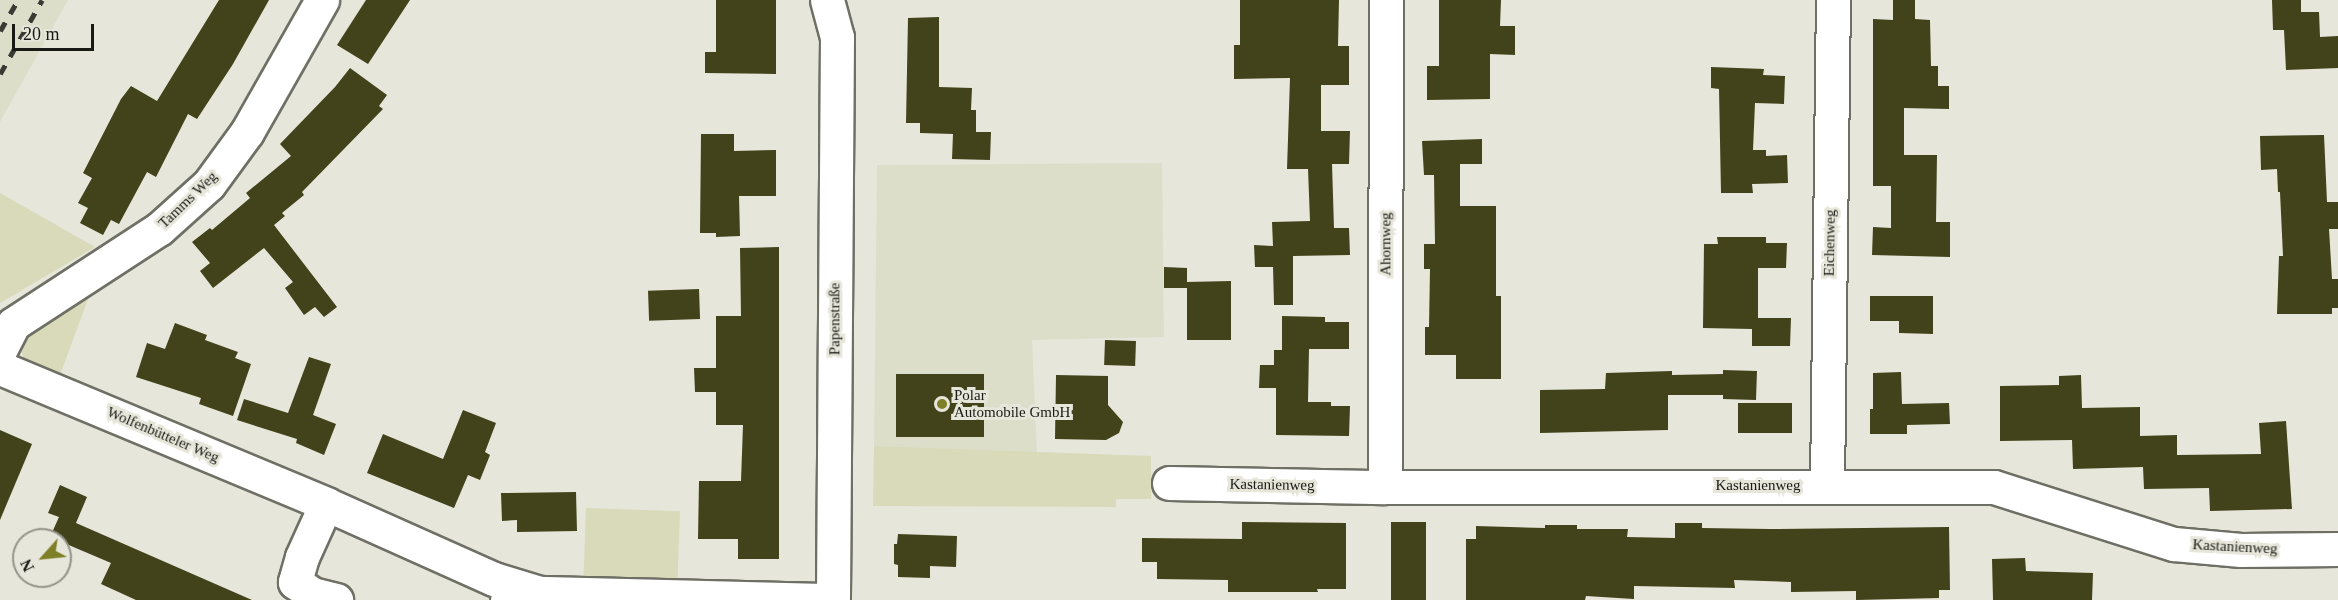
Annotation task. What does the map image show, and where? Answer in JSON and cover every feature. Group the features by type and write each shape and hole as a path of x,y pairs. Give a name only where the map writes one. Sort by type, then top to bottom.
{"street":[{"name":"Tamms Weg","path":"0,350 13,324 159,229 209,184 248,132 322,0"},
{"name":"Papenstraße","path":"827,0 837,37 833,600"},
{"name":"Papenstraße","path":"837,37 849,0"},
{"name":"Ahornweg","path":"1385,487 1386,0"},
{"name":"Eichenweg","path":"1827,486 1833,0"},
{"name":"Wolfenbütteler Weg","path":"0,368 326,504 494,579 542,593"},
{"name":"Kastanienweg","path":"1169,483 1385,487 1994,487 2174,544 2241,550 2338,549"},
{"path":"326,504 302,557 295,582 312,594 336,600"},
{"name":"Wolfenbütteler Weg","path":"507,600 542,593 828,600"}],"shaded area":[{"path":"0,0 68,0 0,122"},
{"path":"1162,163 1164,337 1032,340 1037,453 874,446 877,165"},
{"path":"0,193 95,247 0,303"},
{"path":"92,288 59,378 25,362 22,353 26,335"},
{"path":"874,446 1151,456 1151,499 1116,499 1116,507 873,506"},
{"path":"586,508 680,511 678,579 584,576"}],"building":[{"path":"219,0 269,0 233,64 197,119 188,114 156,177 147,172 119,224 111,220 103,235 80,223 88,208 78,203 92,178 83,173 121,99 131,86 157,101"},
{"path":"366,0 410,0 368,64 337,45"},
{"path":"716,0 776,0 776,74 705,73 705,52 716,52"},
{"path":"1240,0 1339,0 1338,46 1349,46 1349,85 1321,85 1321,131 1350,131 1349,164 1332,164 1334,228 1349,228 1350,255 1293,256 1293,305 1274,305 1273,267 1255,267 1254,245 1273,246 1272,222 1310,221 1308,169 1287,169 1290,78 1234,79 1234,45 1240,45"},
{"path":"1439,0 1501,0 1500,26 1515,26 1515,55 1490,54 1490,99 1427,100 1427,66 1439,66"},
{"path":"1893,0 1915,0 1915,19 1930,20 1931,66 1938,66 1938,86 1949,86 1949,109 1904,108 1904,155 1937,155 1936,222 1950,222 1950,257 1872,255 1873,227 1891,228 1891,186 1873,186 1873,19 1893,20"},
{"path":"2272,0 2301,0 2301,12 2319,12 2320,37 2338,36 2338,68 2286,70 2284,30 2273,30"},
{"path":"939,17 939,87 972,88 971,110 976,110 976,132 991,132 990,160 952,159 953,134 920,133 920,123 906,123 908,18"},
{"path":"1711,67 1764,69 1763,75 1785,76 1784,104 1755,103 1753,150 1766,150 1766,156 1787,155 1788,183 1752,184 1753,193 1721,193 1719,89 1711,88"},
{"path":"350,68 387,95 379,106 383,109 302,192 304,195 282,213 285,216 274,225 337,307 324,317 315,307 304,315 285,288 293,282 264,248 213,288 200,271 210,263 192,242 210,228 212,230 250,198 246,193 291,156 280,144 335,87"},
{"path":"701,134 734,134 734,151 776,150 776,196 739,196 740,236 716,237 716,233 700,233"},
{"path":"2324,135 2327,202 2338,202 2338,229 2329,229 2332,279 2338,279 2338,308 2332,308 2332,314 2277,314 2279,256 2283,256 2280,192 2278,192 2277,169 2261,170 2260,136"},
{"path":"1482,139 1482,164 1460,164 1460,206 1496,206 1496,296 1501,296 1501,379 1456,379 1456,355 1425,355 1425,327 1429,327 1430,269 1424,269 1424,244 1435,244 1434,175 1424,175 1422,141"},
{"path":"1717,237 1766,237 1766,243 1787,243 1786,268 1758,268 1758,318 1791,318 1790,346 1752,346 1752,329 1703,328 1704,244 1718,244"},
{"path":"779,247 779,559 738,559 738,539 698,539 699,481 741,481 743,425 716,425 716,392 695,392 694,368 716,368 716,316 741,316 740,248"},
{"path":"1164,267 1187,268 1187,282 1231,281 1231,340 1187,340 1187,288 1164,288"},
{"path":"699,289 700,319 649,321 648,291"},
{"path":"1870,296 1933,296 1933,334 1899,333 1899,321 1870,321"},
{"path":"1282,316 1325,317 1325,322 1349,322 1349,349 1309,349 1308,402 1331,402 1331,406 1350,406 1349,436 1276,435 1276,388 1259,388 1260,365 1274,365 1274,350 1282,350"},
{"path":"175,323 207,335 205,340 238,352 235,358 251,364 233,416 199,404 201,398 136,377 147,343 165,349"},
{"path":"1105,340 1136,341 1135,366 1104,365"},
{"path":"309,357 331,364 313,415 336,424 324,455 296,443 297,439 237,420 244,399 288,413"},
{"path":"1723,370 1757,371 1756,400 1723,399 1723,395 1668,395 1668,430 1540,433 1540,390 1605,389 1606,373 1672,371 1672,375 1723,374"},
{"path":"1901,372 1902,404 1949,403 1950,424 1907,425 1907,434 1870,434 1873,373"},
{"path":"896,374 984,374 984,437 896,437"},
{"path":"1056,375 1108,376 1108,405 1123,422 1119,433 1106,440 1055,439"},
{"path":"2081,375 2082,408 2140,407 2140,436 2177,435 2177,455 2261,454 2259,423 2286,421 2292,509 2210,511 2209,488 2144,489 2143,467 2073,469 2072,440 2000,441 2000,386 2059,385 2059,376"},
{"path":"1738,403 1792,403 1792,433 1738,433"},
{"path":"463,410 496,423 485,452 490,455 480,480 468,475 454,508 367,473 383,434 443,459"},
{"path":"0,430 32,444 0,520"},
{"path":"60,485 87,497 76,523 252,600 136,600 101,584 111,563 72,546 72,528 54,528 59,517 48,513"},
{"path":"576,492 577,531 517,532 517,520 502,521 501,493"},
{"path":"1242,522 1346,523 1346,589 1317,589 1318,592 1228,592 1228,580 1157,579 1157,562 1142,562 1142,538 1242,539"},
{"path":"1391,522 1426,522 1426,600 1391,600"},
{"path":"1675,523 1702,523 1702,528 1769,529 1949,527 1950,590 1939,590 1939,598 1856,600 1856,591 1791,592 1791,582 1734,580 1735,588 1634,586 1634,599 1586,596 1585,600 1466,600 1466,539 1476,539 1476,526 1545,528 1545,525 1577,525 1577,529 1628,529 1627,537 1675,538"},
{"path":"898,534 957,536 956,567 930,566 930,578 898,577 898,565 894,564 894,544 897,544"},
{"path":"2025,558 2026,571 2093,573 2092,600 1993,600 1992,559"}],"railway":[{"path":"0,31 18,0"},
{"path":"0,74 42,0"}],"place":[{"name":"Polar Automobile GmbH","path":"942,404"}]}
